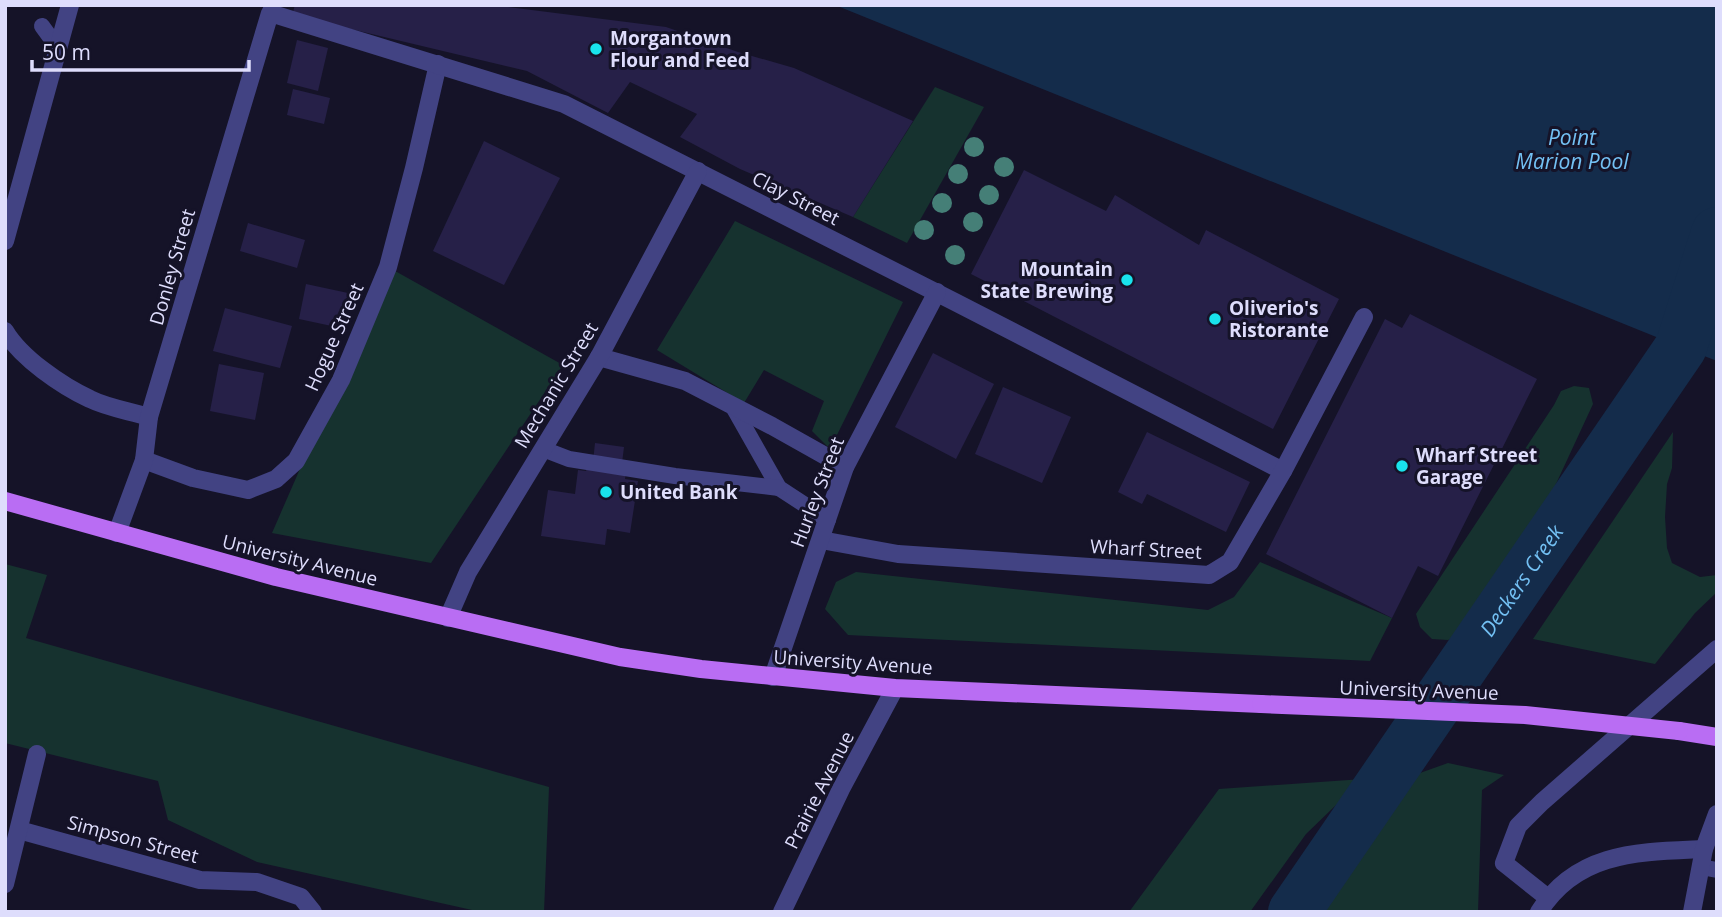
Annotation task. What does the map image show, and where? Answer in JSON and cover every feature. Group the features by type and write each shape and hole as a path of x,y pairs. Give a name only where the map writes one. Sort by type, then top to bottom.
{"main road":[{"name":"University Avenue","path":"5,502 276,576 620,657 773,677 895,688 1525,715 1717,737"}],"street":[{"path":"5,241 69,5"},
{"name":"Clay Street","path":"270,13 564,104 937,292 1283,471"},
{"name":"Donley Street","path":"117,533 144,460 149,417 270,13"},
{"name":"Hogue Street","path":"144,460 193,478 247,490 276,479 296,461 341,380 388,267 438,64"},
{"name":"Mechanic Street","path":"448,618 468,572 599,357 698,171"},
{"name":"Hurley Street","path":"773,677 845,467 937,292"},
{"name":"Wharf Street","path":"821,540 898,554 1209,575 1230,562 1283,471 1364,317"},
{"path":"5,331 15,346 43,370 91,400 149,417"},
{"path":"599,357 685,381 845,467"},
{"path":"1704,849 1649,852 1609,859 1575,872 1544,905 1504,863 1518,826 1560,784 1717,649"},
{"name":"Prairie Avenue","path":"782,912 841,789 895,688"},
{"path":"5,884 37,754"},
{"path":"1692,912 1709,868 1704,849 1717,814"},
{"name":"Simpson Street","path":"19,830 200,880 257,882 300,897 313,912"}],"lane":[{"path":"42,26 58,48"},
{"path":"732,405 779,488"},
{"path":"543,449 569,459 675,476 779,488 828,520"}],"green space":[{"path":"935,87 984,107 907,243 853,217"},
{"path":"735,221 903,302 830,449 812,431 824,401 764,370 744,403 657,350"},
{"path":"388,267 563,365 431,563 272,533"},
{"path":"1574,386 1589,388 1593,404 1536,527 1483,610 1462,635 1448,640 1432,639 1420,627 1416,614 1561,391"},
{"path":"1673,432 1672,468 1667,484 1665,517 1667,548 1672,563 1700,577 1717,575 1717,592 1695,613 1655,664 1533,639"},
{"path":"1260,562 1392,618 1370,661 848,635 825,609 836,582 856,572 1208,610 1234,597"},
{"path":"5,564 47,575 26,638 549,787 544,912 481,912 257,862 168,820 158,781 5,743"},
{"path":"1448,763 1504,775 1482,790 1478,912 1322,912 1408,783 1420,773"},
{"path":"1363,779 1306,834 1250,912 1129,912 1219,789"}],"water":[{"name":"Point Marion Pool","path":"835,5 1717,5 1717,361 1681,347"}],"building":[{"path":"295,5 492,5 666,27 794,68 913,121 853,217 740,169 680,137 697,114 630,82 608,113 527,71 292,15"},
{"path":"297,40 328,48 318,91 287,83"},
{"path":"293,89 330,98 324,124 287,115"},
{"path":"484,141 560,178 504,285 433,251"},
{"path":"1024,170 1106,211 1115,195 1199,245 1206,230 1339,299 1273,429 971,274"},
{"path":"248,223 305,240 297,268 240,251"},
{"path":"306,284 348,293 341,328 299,319"},
{"path":"225,308 292,326 280,368 213,351"},
{"name":"Wharf Street Garage","path":"1410,314 1537,379 1438,576 1418,566 1392,618 1266,554 1385,319 1402,328"},
{"path":"933,353 994,384 956,459 895,427"},
{"path":"219,364 264,373 255,420 210,411"},
{"path":"1003,387 1071,417 1042,483 975,454"},
{"path":"1147,432 1250,482 1226,532 1147,494 1142,504 1118,492"},
{"name":"United Bank","path":"595,443 624,447 622,463 627,463 625,479 638,481 630,533 607,529 605,545 541,536 548,490 575,494 578,470 586,471 588,460 593,462"}],"waterway":[{"name":"Deckers Creek","path":"1294,912 1681,347 1717,233"}],"place":[{"name":"Morgantown Flour and Feed","path":"596,49"},
{"name":"Mountain State Brewing","path":"1127,280"},
{"name":"Oliverio's Ristorante","path":"1215,319"},
{"name":"Wharf Street Garage","path":"1402,466"},
{"name":"United Bank","path":"606,492"}]}
